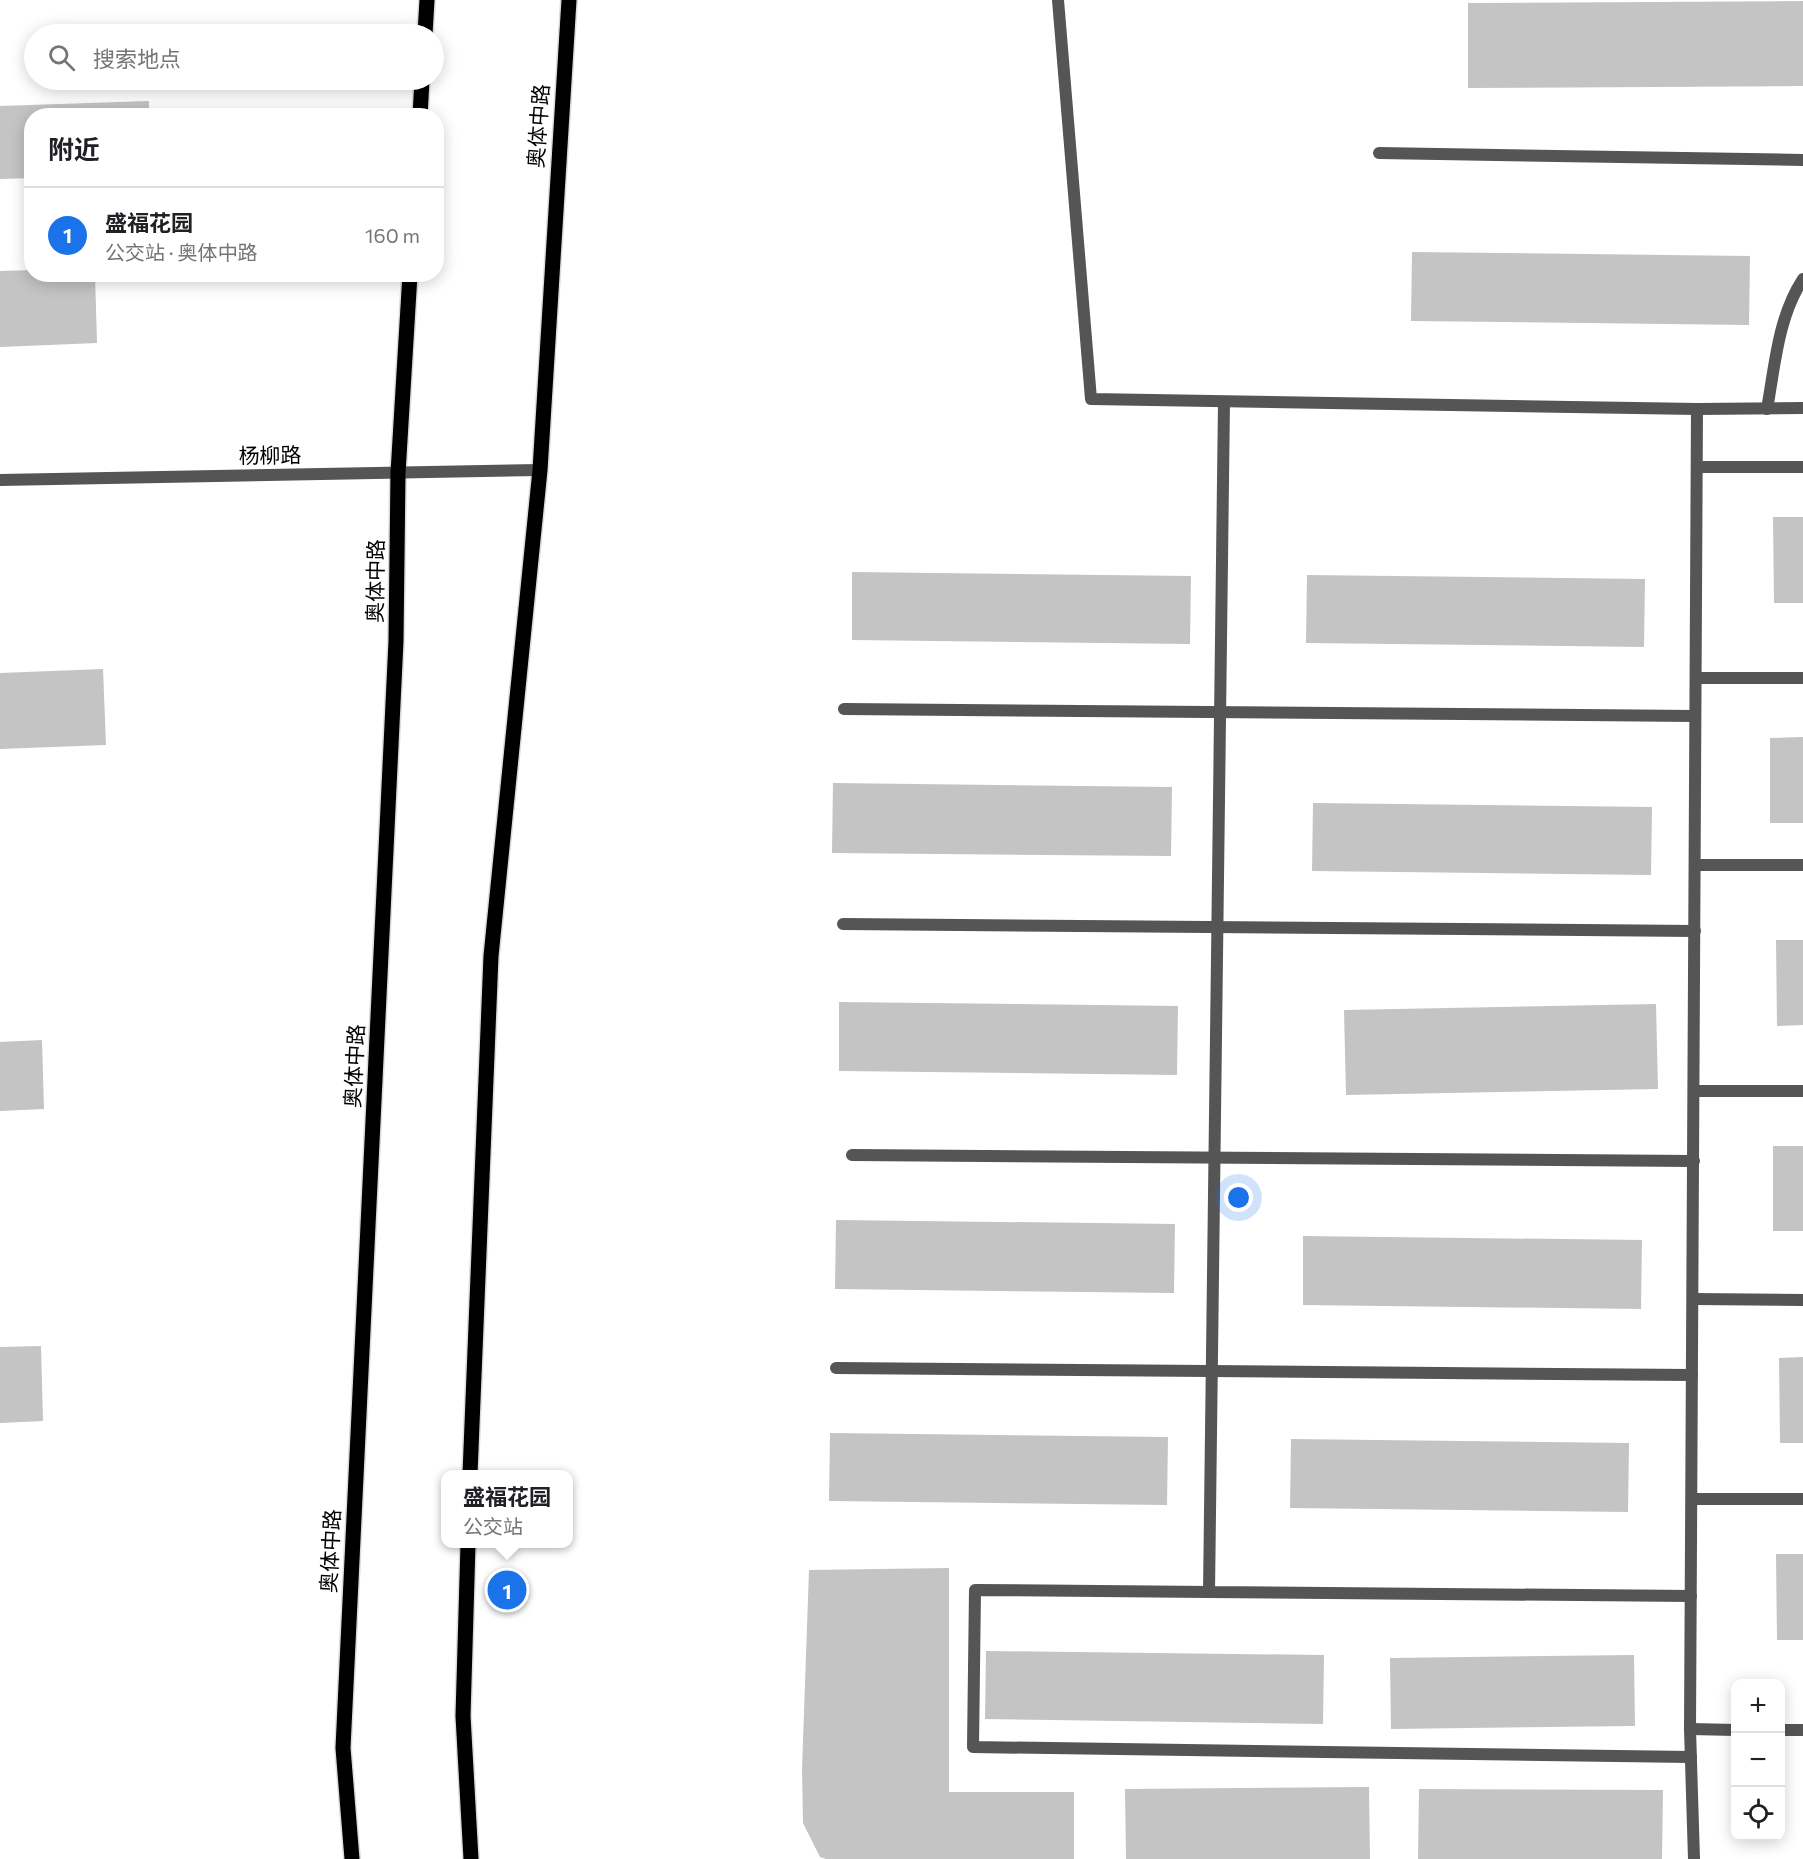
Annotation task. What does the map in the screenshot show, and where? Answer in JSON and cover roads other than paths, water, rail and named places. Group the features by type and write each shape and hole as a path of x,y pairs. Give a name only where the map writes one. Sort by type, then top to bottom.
{"main road":[{"path":"426,24 427,0"},
{"name":"奥体中路","path":"470,1470 491,956 540,470 568,0"},
{"path":"420,108 421,90"},
{"name":"奥体中路","path":"352,1859 343,1748 396,641 398,472 410,282"},
{"path":"468,1548 463,1716 471,1859"}],"street":[{"path":"1058,0 1091,399 1697,409 1803,408"},
{"path":"1378,153 1803,160"},
{"path":"1767,409 1780,334 1796,290 1803,279"},
{"path":"1209,1592 1224,402"},
{"path":"1695,1859 1690,1729 1697,409"},
{"path":"1697,467 1803,467"},
{"name":"杨柳路","path":"0,480 540,470"},
{"path":"1696,678 1803,678"},
{"path":"844,709 1695,716"},
{"path":"1695,865 1803,865"},
{"path":"843,924 1695,931"},
{"path":"1694,1091 1803,1091"},
{"path":"852,1155 1694,1161"},
{"path":"1693,1299 1803,1300"},
{"path":"836,1368 1692,1375"},
{"path":"1692,1500 1803,1500"},
{"path":"1691,1596 975,1590 973,1747 1691,1757"},
{"path":"1690,1729 1731,1730"},
{"path":"1785,1730 1803,1730"}],"place":[{"name":"盛福花园","path":"507,1590"}]}
